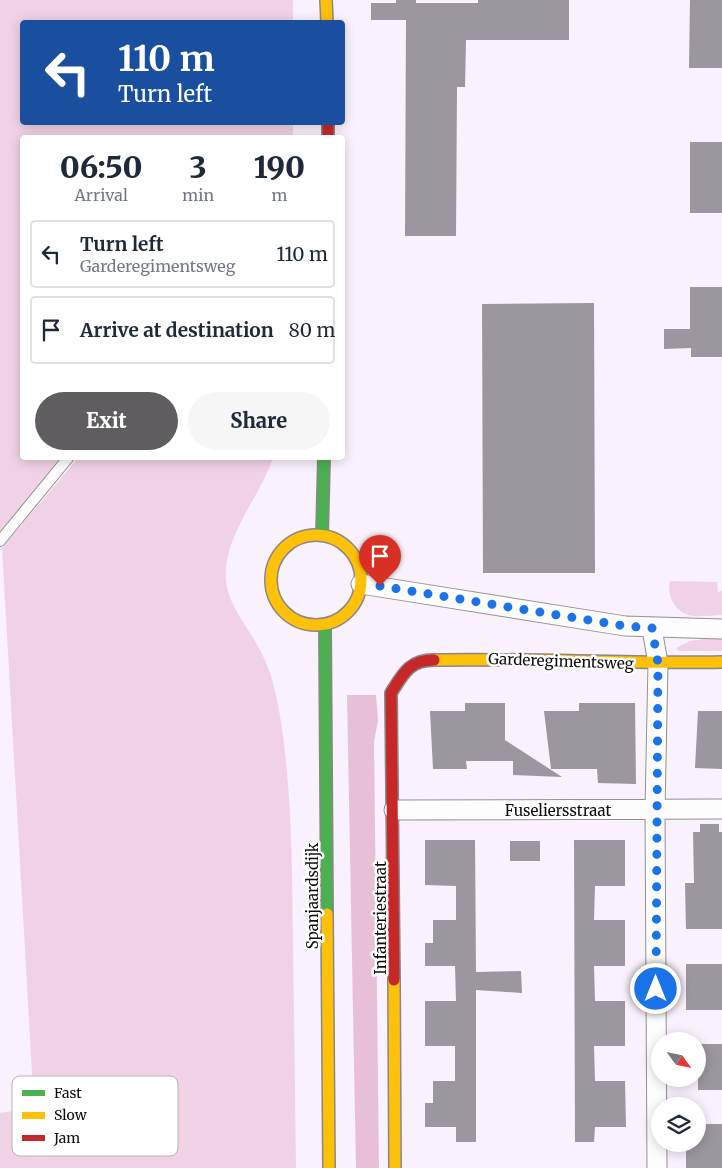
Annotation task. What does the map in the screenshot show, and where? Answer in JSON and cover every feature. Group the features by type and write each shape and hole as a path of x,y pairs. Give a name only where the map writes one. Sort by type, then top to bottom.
{"street":[{"path":"326,0 327,20"},
{"path":"322,535 324,460"},
{"path":"322,535 335,539 351,552 360,570 361,584 358,597 350,610 339,619 325,625 308,625 291,619 279,607 271,590 271,573 277,556 289,543 305,536 322,535"},
{"path":"361,584 625,626 722,629"},
{"name":"Spanjaardsdijk","path":"325,625 329,1168"},
{"path":"652,628 658,663 656,810 658,1168"},
{"name":"Garderegimentsweg","path":"404,671 421,660 516,658 658,663 722,662"},
{"name":"Infanteriestraat","path":"396,1168 394,810 391,693 404,671"},
{"name":"Fuseliersstraat","path":"394,810 722,809"}],"lane":[{"path":"0,541 66,460"}],"shaded area":[{"path":"0,0 293,0 293,20 20,20 20,125 293,125 293,135 20,135 20,460 60,460 0,536"},
{"path":"76,460 272,460 233,540 228,554 226,580 232,602 260,650 271,676 278,703 285,749 292,859 296,1168 0,1168 0,1113 12,1111 12,1156 178,1156 178,1076 32,1076 2,548"},
{"path":"670,581 717,582 718,592 722,591 722,615 688,615 678,609 671,599"},
{"path":"722,639 722,651 679,651 676,648 690,641"},
{"path":"347,695 376,695 378,721 374,741 379,1168 356,1168"}],"building":[{"path":"396,0 416,0 416,3 478,3 478,0 569,0 569,40 466,40 465,87 457,87 456,236 405,236 406,20 371,20 371,3 396,3"},
{"path":"690,0 722,0 722,68 689,68"},
{"path":"690,142 722,142 722,213 690,213"},
{"path":"690,287 722,287 722,357 691,357 691,348 664,349 664,329 690,329"},
{"path":"594,303 595,573 483,573 482,304"},
{"path":"465,703 505,703 505,740 562,777 513,775 513,761 466,761 467,769 433,769 430,711 465,711"},
{"path":"579,703 635,703 636,784 598,783 597,769 551,769 544,711 579,711"},
{"path":"698,711 722,711 722,769 695,768"},
{"path":"700,824 719,824 719,832 722,832 722,929 686,929 685,883 694,883 693,832 700,832"},
{"path":"425,840 475,840 476,972 521,971 522,993 476,990 476,1142 456,1142 456,1127 425,1127 425,1103 433,1103 433,1081 455,1081 455,1046 425,1046 425,1001 456,1001 455,966 425,966 425,943 433,943 433,920 456,920 456,886 425,885"},
{"path":"574,840 625,840 625,886 595,886 594,920 625,920 625,966 594,966 595,1001 625,1001 625,1046 594,1046 595,1081 625,1081 626,1127 595,1127 594,1142 575,1142"},
{"path":"510,841 540,841 540,861 510,861"},
{"path":"686,964 722,964 722,1010 686,1010"},
{"path":"706,1044 722,1044 722,1090 698,1090 698,1088 706,1088"},
{"path":"706,1124 722,1124 722,1168 686,1168 686,1152 706,1152"}],"traffic: fast":[{"path":"322,535 324,460"},
{"path":"325,625 327,914"}],"traffic: slow":[{"path":"326,0 327,20"},
{"path":"316,535 333,538 348,548 358,563 361,580 358,597 348,612 333,622 316,625 299,622 284,612 274,597 271,580 274,563 284,548 299,538 316,535"},
{"path":"434,660 722,662"},
{"path":"327,914 329,1168"},
{"path":"394,980 395,1168"}],"traffic: jam":[{"path":"328,125 328,135"},
{"path":"394,980 391,693 403,674 413,665 418,662 434,660"}],"route":[{"path":"380,586 625,626 652,628 658,663 656,989"}]}
